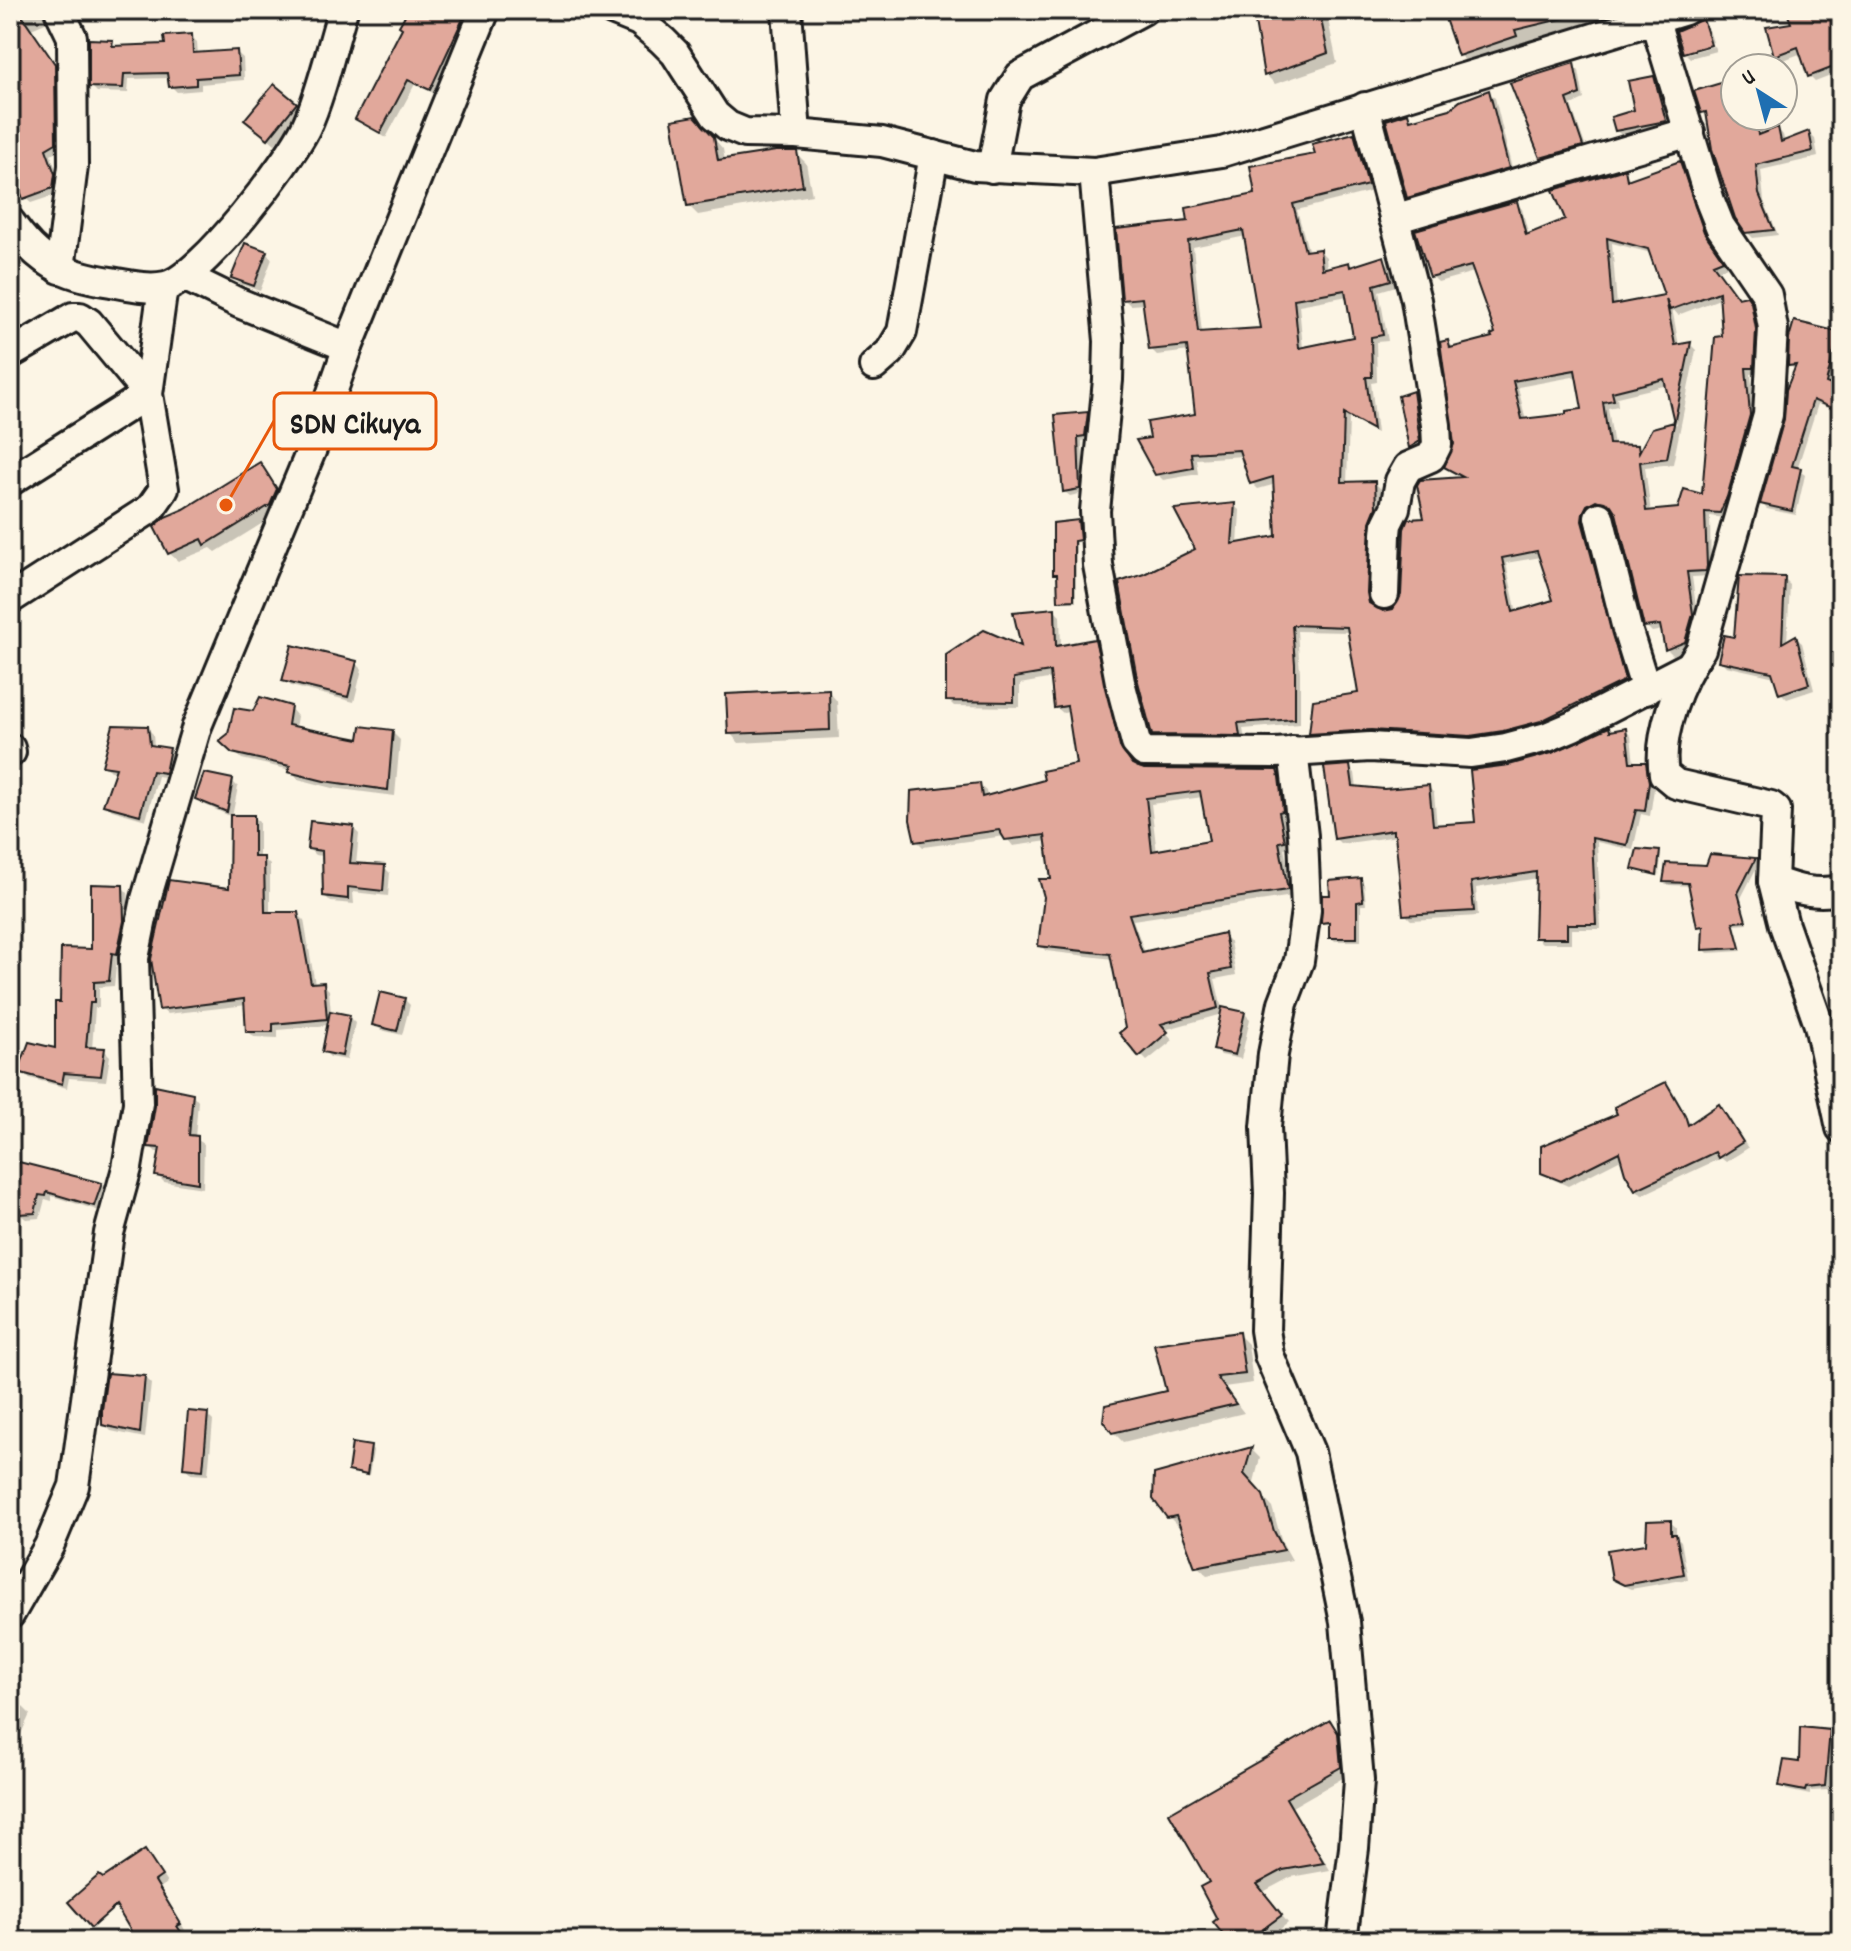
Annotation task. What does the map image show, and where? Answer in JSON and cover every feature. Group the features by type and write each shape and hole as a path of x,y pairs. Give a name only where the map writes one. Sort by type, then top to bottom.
{"street":[{"path":"59,10 72,37 73,166 60,269"},
{"path":"10,599 150,509 159,499 164,489 148,394 175,282 214,251 289,157 307,125 343,10"},
{"path":"10,1614 49,1546 74,1486 109,1233 127,1168 138,1103 134,958 146,899 197,726 314,444 348,347 485,10"},
{"path":"612,10 639,21 675,53 715,115 745,133 882,142 992,168 1094,172 1222,152 1685,10"},
{"path":"787,10 796,134"},
{"path":"992,168 1005,100 1020,76 1143,10"},
{"path":"1655,21 1720,226 1767,295 1773,328 1768,415 1701,649 1688,667 1675,697 1661,756 1664,774 1676,784 1774,808 1777,816 1773,881 1784,925 1819,1025 1841,1128"},
{"path":"1365,107 1416,300 1437,445 1431,457 1408,467 1400,481 1395,508 1387,524 1384,594"},
{"path":"1394,219 1690,132"},
{"path":"874,366 890,352 902,332 934,155"},
{"path":"1094,172 1109,341 1095,511 1098,565 1120,682 1136,743 1148,753 1370,747 1471,753 1547,737 1688,667"},
{"path":"10,222 38,256 60,269 93,279 175,282 239,303 348,347"},
{"path":"10,354 73,317 80,317 89,323 148,394"},
{"path":"10,481 148,394"},
{"path":"1599,517 1646,690"},
{"path":"1293,751 1303,836 1306,910 1299,961 1283,1003 1278,1029 1266,1127 1269,1193 1265,1330 1269,1355 1310,1452 1345,1622 1359,1780 1342,1941"},
{"path":"1773,881 1799,891 1824,893 1841,890"}],"building":[{"path":"10,10 18,10 55,64 56,143 46,149 55,174 53,188 23,199 10,162"},
{"path":"408,10 467,10 430,90 408,80 380,133 355,119 402,28 399,26"},
{"path":"1253,10 1319,10 1328,53 1264,76"},
{"path":"1442,10 1564,10 1565,18 1515,30 1517,36 1458,56"},
{"path":"1786,10 1830,10 1839,65 1808,77 1798,47 1773,52 1766,27 1791,23"},
{"path":"1703,19 1711,45 1683,53 1676,31"},
{"path":"192,34 193,53 237,50 239,75 196,78 196,85 169,87 167,73 124,74 123,88 89,87 89,39 113,40 112,46 165,44 164,36"},
{"path":"1574,63 1580,94 1567,99 1583,146 1540,158 1510,83"},
{"path":"1654,76 1666,121 1615,131 1611,117 1634,110 1628,81"},
{"path":"274,84 297,103 268,139 244,120"},
{"path":"1719,84 1719,132 1758,132 1758,135 1779,132 1781,142 1809,131 1813,151 1756,165 1759,194 1774,230 1745,233 1735,218 1712,149 1706,112 1701,113 1694,91"},
{"path":"1489,90 1509,168 1407,198 1386,120 1408,113 1410,120 1450,109 1460,101"},
{"path":"695,116 714,137 718,160 797,151 803,186 687,206 672,120"},
{"path":"1354,133 1368,185 1293,204 1305,251 1320,249 1322,269 1349,262 1350,267 1384,256 1391,280 1374,285 1383,335 1371,337 1372,377 1366,377 1373,430 1344,414 1342,482 1375,481 1376,507 1370,522 1367,593 1369,603 1383,611 1393,609 1401,595 1404,529 1408,519 1424,518 1417,485 1420,480 1463,477 1444,467 1454,444 1440,342 1448,340 1450,348 1492,337 1495,333 1471,266 1430,277 1415,230 1517,201 1526,235 1565,219 1553,190 1625,169 1627,180 1680,161 1704,232 1723,260 1713,264 1738,298 1747,296 1751,302 1756,329 1754,368 1746,368 1750,415 1720,513 1705,512 1706,571 1687,572 1693,614 1685,642 1665,650 1660,625 1644,627 1616,513 1611,505 1596,500 1587,505 1582,521 1625,680 1541,721 1503,731 1470,736 1371,730 1309,734 1313,700 1358,693 1347,627 1292,625 1295,719 1238,723 1240,736 1152,735 1137,678 1119,582 1144,574 1195,549 1174,509 1235,503 1232,544 1276,536 1273,477 1250,484 1239,450 1191,453 1193,468 1155,475 1136,440 1150,438 1147,422 1195,414 1187,346 1149,350 1142,298 1122,300 1116,229 1188,221 1186,208 1255,194 1250,166 1315,154 1312,144","holes":["1243,230 1260,328 1198,332 1188,241","1607,238 1648,249 1664,295 1612,305","1345,290 1353,337 1299,348 1294,299","1719,292 1722,336 1715,337 1702,494 1684,489 1678,508 1646,511 1640,462 1667,458 1691,342 1675,345 1666,299 1670,310","1575,370 1582,409 1522,419 1513,381","1664,379 1674,422 1652,428 1639,452 1638,445 1609,444 1603,402 1614,400 1612,392","1537,551 1553,600 1513,612 1502,558"]},
{"path":"245,243 267,251 254,286 231,278"},
{"path":"1794,321 1839,332 1826,383 1841,389 1841,412 1813,400 1792,466 1801,468 1792,511 1760,504 1784,419 1786,390 1796,365 1788,366 1789,338"},
{"path":"1413,391 1420,441 1409,448 1398,396"},
{"path":"1088,412 1085,436 1078,437 1080,489 1063,492 1055,415"},
{"path":"260,462 277,489 270,505 205,545 202,539 168,554 154,527 165,517 184,509"},
{"path":"1078,520 1080,540 1074,541 1074,600 1058,601 1057,574 1053,574 1053,523"},
{"path":"1739,576 1785,577 1782,643 1796,635 1809,684 1779,694 1772,672 1718,661 1724,635 1734,637"},
{"path":"1055,608 1056,646 1095,639 1120,747 1132,764 1144,769 1277,770 1279,777 1283,811 1279,812 1285,841 1279,842 1288,890 1129,914 1142,952 1224,933 1231,969 1210,973 1218,1008 1161,1024 1168,1032 1139,1057 1119,1033 1125,1028 1110,954 1038,946 1044,897 1039,879 1051,879 1045,835 1005,840 999,830 915,842 910,820 911,791 980,783 982,797 1044,780 1042,771 1076,764 1067,706 1054,708 1050,672 1014,678 1014,702 946,701 946,655 984,630 1021,646 1013,612","holes":["1200,791 1209,841 1152,851 1146,798"]},
{"path":"292,645 357,661 348,697 282,681"},
{"path":"829,689 830,730 728,734 726,694"},
{"path":"260,697 291,706 288,725 359,739 361,726 393,730 388,790 324,781 288,772 290,766 232,753 219,741 228,734 234,708 253,711"},
{"path":"113,725 148,726 150,745 170,748 165,773 152,771 140,815 103,805 116,768 102,766"},
{"path":"1609,727 1610,731 1626,728 1630,762 1646,762 1649,782 1645,811 1636,810 1627,845 1592,838 1596,924 1567,924 1567,938 1534,938 1536,872 1471,882 1474,911 1403,915 1393,830 1334,839 1324,767 1350,765 1353,786 1384,789 1429,785 1433,825 1475,822 1470,770 1509,765 1552,753"},
{"path":"204,773 233,779 227,812 195,799"},
{"path":"230,815 254,815 254,857 264,857 265,912 298,912 311,983 324,982 327,1019 273,1024 273,1032 246,1032 244,999 159,1010 151,959 169,880 229,888"},
{"path":"310,821 354,826 350,863 385,865 383,891 348,887 348,899 323,896 322,851 307,849"},
{"path":"1637,849 1660,851 1657,875 1632,869"},
{"path":"1710,854 1756,858 1738,893 1746,921 1733,922 1740,948 1702,950 1703,926 1697,927 1688,883 1663,882 1666,863 1706,865"},
{"path":"1361,878 1363,901 1357,902 1357,938 1329,938 1329,922 1321,923 1322,895 1330,895 1329,881"},
{"path":"91,884 123,885 124,921 117,954 112,953 109,981 94,982 94,1003 90,1003 86,1047 105,1048 101,1076 64,1073 62,1084 18,1072 29,1042 55,1048 55,1002 60,1002 61,948 91,949"},
{"path":"380,992 405,998 397,1031 372,1025"},
{"path":"1222,1007 1245,1012 1235,1055 1213,1050"},
{"path":"330,1011 350,1015 342,1056 322,1052"},
{"path":"1666,1082 1688,1125 1719,1104 1743,1142 1718,1158 1715,1152 1635,1190 1625,1173 1619,1152 1561,1181 1541,1173 1541,1146 1617,1114 1614,1107"},
{"path":"155,1085 193,1093 189,1135 198,1136 198,1183 155,1176 160,1148 148,1147"},
{"path":"19,1162 102,1183 94,1206 47,1192 46,1196 39,1195 35,1213 18,1214 10,1208 10,1179"},
{"path":"1239,1332 1245,1374 1217,1377 1236,1404 1112,1433 1103,1421 1105,1405 1166,1391 1154,1344"},
{"path":"107,1373 145,1376 140,1433 102,1425"},
{"path":"188,1411 208,1413 203,1470 183,1468"},
{"path":"352,1443 371,1446 367,1475 348,1471"},
{"path":"1252,1447 1244,1474 1263,1495 1274,1531 1284,1550 1195,1567 1176,1516 1167,1518 1153,1499 1154,1474"},
{"path":"1671,1520 1671,1534 1676,1534 1684,1574 1624,1585 1612,1579 1607,1550 1646,1544 1647,1521"},
{"path":"1330,1720 1338,1733 1341,1767 1286,1798 1324,1863 1283,1870 1257,1884 1282,1915 1247,1941 1228,1941 1213,1922 1217,1919 1200,1887 1209,1882 1169,1813"},
{"path":"1800,1727 1830,1730 1825,1786 1806,1788 1805,1791 1779,1786 1784,1760 1799,1762"},
{"path":"145,1850 162,1876 155,1881 181,1924 177,1926 187,1941 137,1941 116,1906 91,1928 68,1902 99,1875 103,1878"}],"place":[{"name":"SDN Cikuya","path":"226,505"}]}
